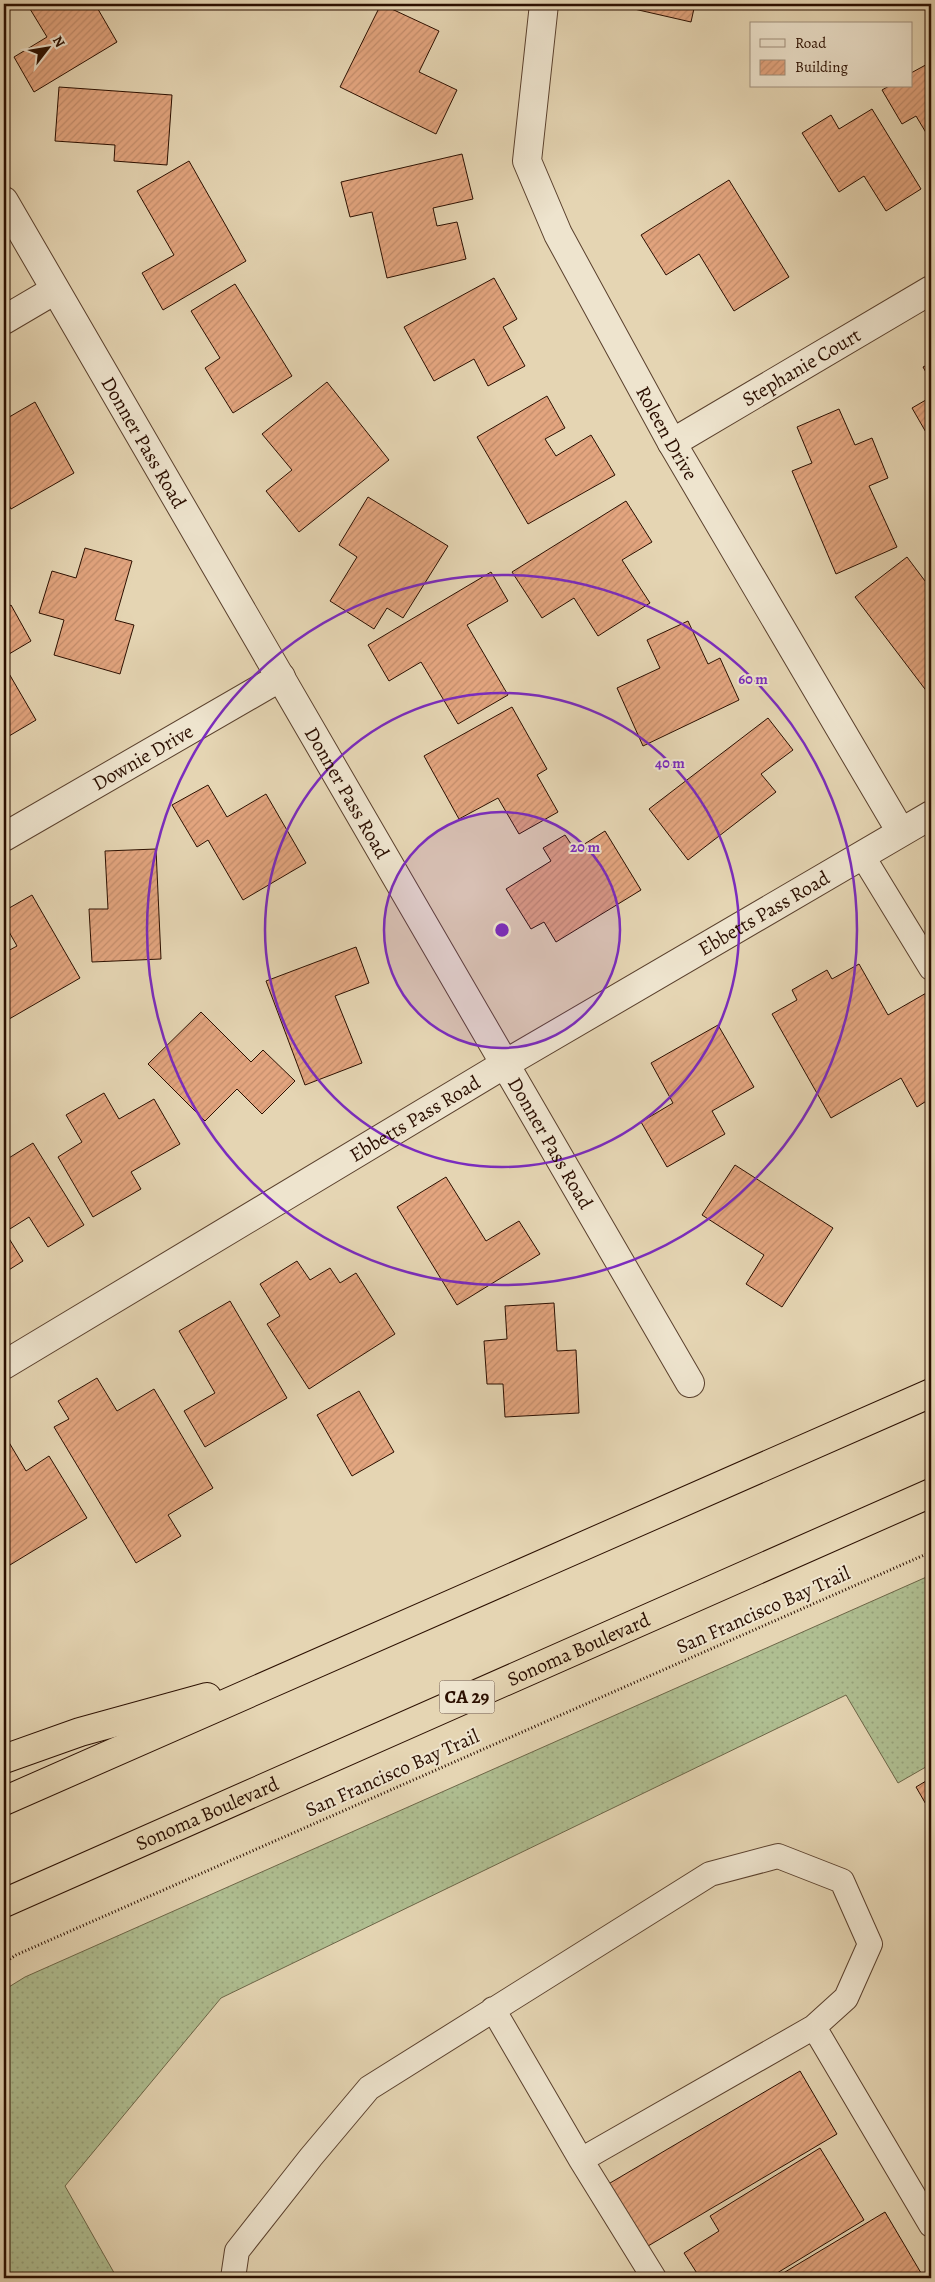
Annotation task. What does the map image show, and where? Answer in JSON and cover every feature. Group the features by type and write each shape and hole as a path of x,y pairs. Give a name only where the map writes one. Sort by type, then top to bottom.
{"highway":[{"path":"4,1801 931,1393"},
{"name":"Sonoma Boulevard","path":"4,1903 931,1493"},
{"path":"4,1759 80,1732 292,1674"}],"street":[{"name":"Roleen Drive","path":"544,4 527,160 558,234 672,443 901,832"},
{"name":"Donner Pass Road","path":"4,201 690,1383"},
{"path":"4,320 55,290"},
{"name":"Stephanie Court","path":"672,443 931,290"},
{"name":"Downie Drive","path":"4,837 281,676"},
{"name":"Ebbetts Pass Road","path":"4,1365 505,1064 931,815"}],"lane":[{"path":"862,855 931,968"},
{"path":"233,2278 237,2251 311,2156 369,2088 710,1874 778,1856 842,1881 870,1944 846,1998 814,2027 581,2160"},
{"path":"493,2009 581,2160 654,2278"},
{"path":"814,2027 931,2226"}],"path":[{"name":"San Francisco Bay Trail","path":"4,1963 16,1955 931,1552"}],"green space":[{"path":"931,1575 931,1764 898,1783 846,1695 221,1998 65,2186 117,2278 4,2278 4,1990 25,1977"}],"building":[{"path":"27,4 95,4 117,42 34,92 14,57 47,37"},
{"path":"381,4 439,31 419,72 457,90 436,134 340,87"},
{"path":"621,4 695,4 691,22 621,6"},
{"path":"931,62 931,141 916,116 902,124 882,90 886,88 912,88 912,72"},
{"path":"59,87 172,95 167,165 114,161 115,145 55,141"},
{"path":"872,109 921,189 886,211 864,176 839,192 802,133 831,115 839,129"},
{"path":"462,154 473,199 433,208 437,226 457,222 466,259 387,278 372,212 350,217 341,182"},
{"path":"189,161 246,261 163,310 142,273 174,255 137,191"},
{"path":"729,180 789,277 734,311 699,254 666,275 641,235"},
{"path":"494,278 517,319 503,327 525,366 488,386 474,359 434,381 404,327"},
{"path":"235,284 292,376 233,413 205,368 220,358 191,311"},
{"path":"931,363 931,381 923,367"},
{"path":"327,382 389,460 299,532 266,491 292,470 262,434"},
{"path":"547,396 565,428 545,439 556,456 591,435 615,475 528,524 477,437"},
{"path":"931,397 931,441 912,408"},
{"path":"35,402 74,473 11,509 4,496 4,420"},
{"path":"839,409 855,445 872,438 888,478 869,486 897,547 836,574 792,471 812,463 797,427"},
{"path":"368,497 448,546 403,618 387,608 374,629 330,601 357,557 339,545"},
{"path":"626,501 652,542 622,560 650,603 598,636 574,598 542,618 512,572"},
{"path":"85,548 132,561 115,620 134,625 120,674 54,655 64,620 39,613 52,571 76,578"},
{"path":"907,557 931,589 931,697 855,597"},
{"path":"491,572 508,601 467,625 508,695 458,724 421,662 389,681 368,645"},
{"path":"11,605 31,641 4,657 4,610"},
{"path":"688,621 708,664 720,658 739,700 643,746 617,688 660,668 647,640"},
{"path":"4,665 36,720 4,739"},
{"path":"512,707 547,769 537,775 558,812 519,834 498,798 459,819 424,756"},
{"path":"768,718 793,750 761,774 776,792 688,860 649,809"},
{"path":"208,785 227,817 266,794 306,863 243,900 208,840 197,847 172,805"},
{"path":"605,831 641,890 556,942 544,922 531,929 506,889 551,861 543,848 565,835 575,850"},
{"path":"156,849 161,959 92,962 89,909 108,909 105,851"},
{"path":"32,895 80,978 4,1022 4,953 17,946 4,923 4,911"},
{"path":"356,947 369,983 335,996 362,1063 305,1085 266,981"},
{"path":"859,964 888,1015 928,992 931,998 931,1098 917,1107 901,1078 831,1118 772,1014 797,1000 792,990 827,970 832,979"},
{"path":"201,1012 251,1062 263,1050 295,1081 262,1114 237,1089 205,1121 148,1064"},
{"path":"718,1025 754,1087 712,1111 725,1134 667,1167 641,1122 673,1103 651,1063"},
{"path":"104,1093 119,1119 154,1099 180,1144 131,1172 141,1189 93,1217 58,1157 82,1142 66,1115"},
{"path":"33,1143 84,1225 48,1247 29,1217 5,1232 23,1261 4,1273 4,1161"},
{"path":"735,1165 833,1228 782,1307 746,1284 764,1255 702,1215"},
{"path":"446,1177 486,1241 519,1221 540,1254 457,1305 397,1207"},
{"path":"297,1261 310,1280 330,1268 340,1283 356,1273 395,1334 309,1389 267,1324 280,1316 260,1284"},
{"path":"230,1301 287,1398 205,1447 184,1411 215,1393 179,1331"},
{"path":"554,1303 557,1351 576,1350 579,1413 505,1417 503,1384 487,1384 484,1341 507,1339 505,1306"},
{"path":"97,1378 117,1411 154,1389 213,1488 168,1515 181,1536 136,1563 54,1427 69,1419 58,1401"},
{"path":"359,1391 394,1452 352,1476 317,1415"},
{"path":"4,1434 26,1471 49,1456 87,1518 5,1568 4,1565"},
{"path":"931,1778 931,1813 916,1787"},
{"path":"800,2071 837,2134 643,2249 605,2186"},
{"path":"820,2148 864,2220 769,2278 700,2278 684,2253 719,2231 710,2216"},
{"path":"885,2212 924,2278 775,2278"}]}
